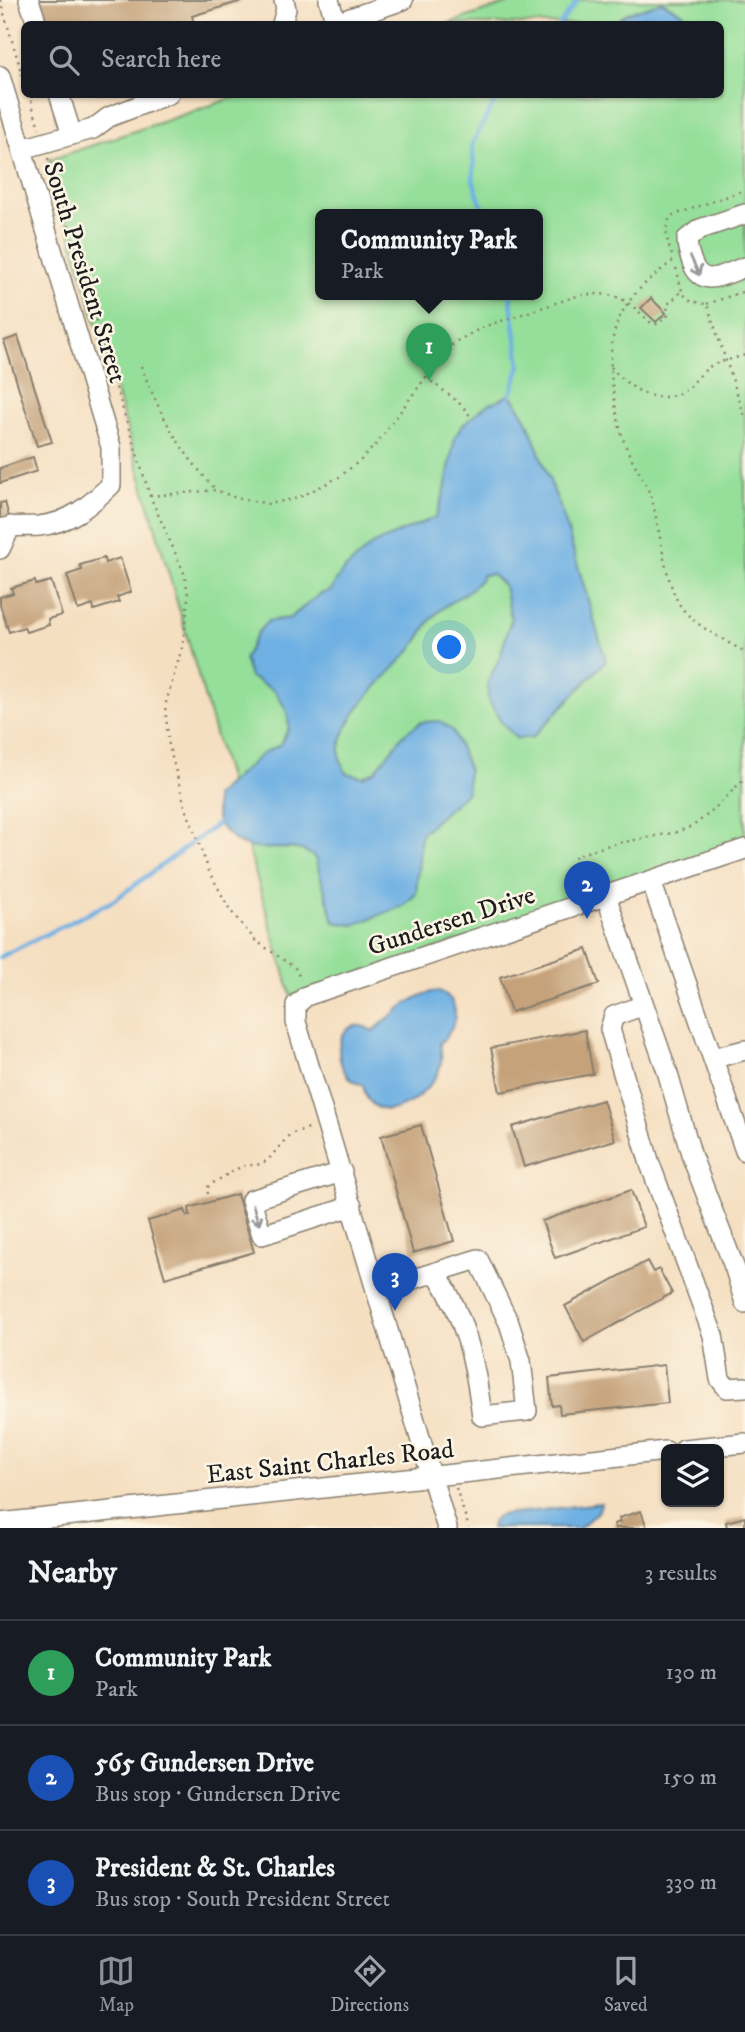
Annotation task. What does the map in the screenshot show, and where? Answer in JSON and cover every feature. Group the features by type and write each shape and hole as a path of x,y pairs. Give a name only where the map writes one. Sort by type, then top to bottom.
{"street":[{"path":"29,0 36,21"},
{"path":"283,21 286,9 284,0"},
{"path":"329,0 335,21"},
{"path":"342,21 404,0"},
{"name":"South President Street","path":"0,76 111,447 111,485 86,509 64,520 41,526 6,528"},
{"path":"60,98 72,135"},
{"path":"22,149 93,129 109,117 159,98"},
{"path":"745,214 699,229 687,239 687,246 700,277 708,279 745,267"},
{"path":"0,549 6,528"},
{"name":"Gundersen Drive","path":"342,1172 296,1022 296,1005 306,996 745,849"},
{"path":"651,881 745,1149"},
{"path":"606,896 667,1070 692,1157 735,1269 745,1303"},
{"path":"644,1005 614,1016 610,1029 650,1164 713,1335 720,1379 727,1388 745,1387"},
{"path":"714,1058 745,1050"},
{"path":"352,1206 262,1235 251,1200 342,1172 447,1528"},
{"path":"377,1290 478,1259 509,1323 521,1361 527,1411 482,1416 467,1332 436,1272"},
{"path":"724,1445 745,1443"},
{"name":"East Saint Charles Road","path":"0,1523 661,1452"}],"path":[{"path":"0,0 21,70"},
{"path":"30,98 80,265"},
{"path":"673,261 654,275 628,301 613,333 611,367 620,427 650,497 678,602 686,613 699,623 745,652"},
{"path":"84,279 110,368"},
{"path":"707,304 745,291"},
{"path":"150,496 216,490 236,498 269,504 298,498 339,477 361,460 377,443 446,351 476,330 577,296 593,294 608,294 628,301 652,324 658,324 668,315 667,305 681,292"},
{"path":"611,367 619,377 639,392 653,397 666,397 677,395 708,368 745,355"},
{"path":"141,366 168,428 190,460 216,490"},
{"path":"426,377 443,392 455,398 470,416"},
{"path":"114,382 150,496 181,563 188,596 182,648 164,706 169,746 195,831 220,895 237,919 267,950 295,968 303,986"},
{"path":"574,886 575,856 608,845 677,832 692,826 712,812 745,778"},
{"path":"208,1194 207,1188 211,1184 242,1167 268,1160 290,1134 318,1126"},
{"path":"460,1497 469,1528"}],"green space":[{"path":"518,0 745,0 745,847 291,996 49,160 232,98 724,98 724,21 456,21"}],"water":[{"path":"662,2 683,13 687,21 617,21 627,13"},
{"path":"511,394 527,420 563,515 606,661 533,737 517,739 501,722 488,699 488,682 500,657 511,619 504,586 492,574 483,575 473,587 435,615 414,646 360,706 341,741 340,758 347,773 363,777 375,771 404,734 421,722 440,721 453,731 468,768 467,792 421,834 416,894 403,906 354,925 334,922 315,858 295,849 249,847 239,843 223,829 218,820 215,796 263,753 280,745 289,728 287,711 275,691 250,677 244,659 258,632 268,621 290,618 320,594 330,591 342,572 373,544 436,517 445,490 455,437 462,426 485,406"},
{"path":"439,991 452,1002 455,1015 450,1030 440,1043 439,1070 433,1081 412,1101 388,1110 377,1108 369,1100 363,1085 351,1079 344,1070 340,1058 343,1035 350,1028 360,1026 373,1031 412,1000"},
{"path":"601,1503 599,1510 580,1528 491,1528 493,1520 500,1515"}],"building":[{"path":"38,0 242,1 192,16 193,21 44,21"},
{"path":"651,298 666,313 656,322 641,308"},
{"path":"18,336 52,442 37,446 4,341"},
{"path":"33,457 37,471 0,483 0,468"},
{"path":"5,502 9,517 0,520 0,503"},
{"path":"104,558 105,563 120,558 131,592 117,597 119,602 94,610 93,605 78,610 67,575 82,570 80,565"},
{"path":"35,581 36,585 51,581 62,615 48,619 49,625 26,632 24,627 9,632 0,597 13,593 11,588"},
{"path":"587,949 599,984 511,1012 500,977"},
{"path":"585,1030 593,1074 500,1092 491,1048"},
{"path":"603,1100 615,1140 524,1167 512,1127"},
{"path":"421,1125 454,1241 413,1253 381,1136"},
{"path":"631,1190 644,1227 555,1258 542,1221"},
{"path":"237,1194 254,1252 165,1278 148,1221 185,1210 187,1216 190,1215 189,1208"},
{"path":"647,1261 653,1272 659,1269 672,1293 584,1342 565,1306"},
{"path":"664,1365 668,1403 560,1414 559,1405 552,1406 549,1378"},
{"path":"641,1511 647,1528 615,1528 614,1524 620,1522 619,1518"},
{"path":"745,1517 745,1528 727,1528 726,1522"}],"waterway":[{"path":"562,21 578,0"},
{"path":"483,209 473,180 472,144 499,98"},
{"path":"511,300 520,365 511,394"},
{"path":"0,957 113,901 219,823"}],"place":[{"name":"Community Park","path":"429,381"},
{"name":"565 Gundersen Drive","path":"587,919"},
{"name":"President & St. Charles","path":"395,1311"}]}
